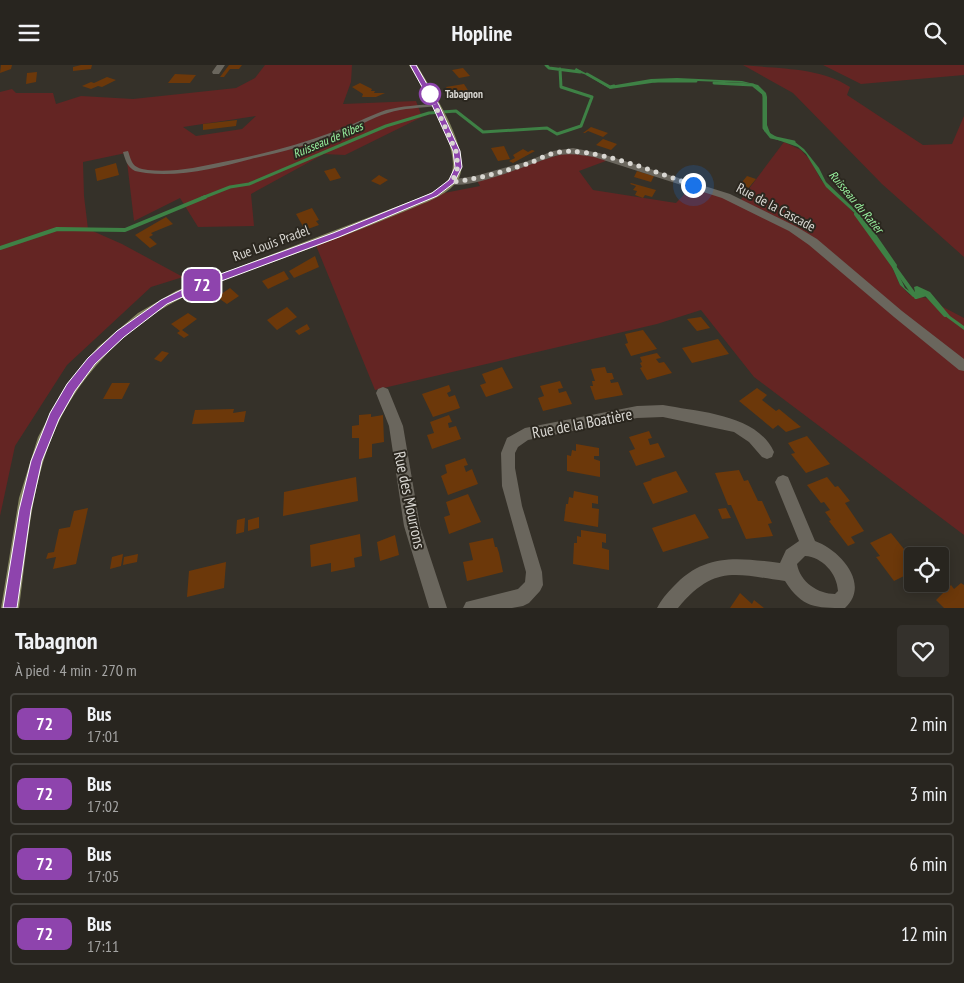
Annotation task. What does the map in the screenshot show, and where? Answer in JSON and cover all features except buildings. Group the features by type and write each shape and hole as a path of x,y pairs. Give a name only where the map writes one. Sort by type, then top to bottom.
{"main road":[{"path":"413,65 437,107 456,151 458,167 452,182"},
{"name":"Rue Louis Pradel","path":"10,608 25,510 36,461 54,417 71,388 91,361 121,334 164,302 196,287 336,235 434,195 452,182"}],"street":[{"path":"216,72 221,65"},
{"name":"Rue de la Cascade","path":"452,182 476,179 528,164 556,153 572,151 596,155 726,196 793,229 813,242 898,315 964,366"},
{"name":"Rue des Mourrons","path":"383,393 396,426 412,526 438,608"},
{"name":"Rue de la Boatière","path":"472,608 523,597 534,585 534,572 507,479 506,458 512,443 525,434 637,412 663,411 737,426 754,437 766,452"},
{"path":"783,482 810,548"},
{"path":"802,548 810,548 828,556 842,572 846,582 846,591 843,599 837,604 828,606 818,604 800,592 793,583 789,573 790,557 795,551 802,548"},
{"path":"666,608 696,577 713,569 732,567 789,573"}],"lane":[{"path":"126,152 129,163 137,170 172,172 253,157 303,143 342,131 387,111 437,107"}],"shaded area":[{"path":"265,65 352,65 351,82 343,104 416,101 422,117 345,155 324,154 251,194 254,226 198,227 180,198 134,221 126,153 83,162 84,196 88,229 122,244 183,277 151,287 67,365 15,446 0,516 0,92 12,89 16,93 53,93 56,104 81,96 133,99 236,88 255,78","holes":["256,116 242,129 196,136 183,127"]},
{"path":"743,65 812,72 838,80 850,87 847,95 923,145 952,144 964,116 964,257 882,184 793,93"},
{"path":"823,65 964,65 964,75 861,84"},
{"path":"576,68 610,86 651,79 677,78 742,81 758,85 766,93 767,97 767,125 770,133 780,139 795,142 804,149 819,168 826,182 866,220 897,265 896,269 905,288 914,294 914,287 917,286 930,292 950,316 964,326 964,330 945,316 926,294 913,297 900,285 889,260 860,218 826,187 806,154 798,147 775,139 764,131 764,102 759,90 754,86 747,83 672,80 610,89 587,75 574,71"},
{"path":"784,142 801,150 811,161 821,180 856,215 886,254 900,285 910,295 926,298 964,318 964,535 754,377 701,310 657,324 375,390 315,243 434,195 480,186 476,179 573,151 611,159 579,171 593,190 676,203 693,185 739,202"}],"waterway":[{"name":"Ruisseau du Ratier","path":"546,65 549,68 560,69"},
{"name":"Ruisseau de Ribes","path":"202,198 230,187 249,184 386,126 429,113 456,111 483,132 547,128 557,134 581,126 592,97 561,87 560,69"},
{"name":"Ruisseau du Ratier","path":"560,69 580,72"},
{"name":"Ruisseau du Ratier","path":"587,74 610,87 614,86"},
{"name":"Ruisseau du Ratier","path":"654,81 696,81"},
{"name":"Ruisseau du Ratier","path":"714,83 753,85 764,94 764,128 771,137 794,142"},
{"name":"Ruisseau de Ribes","path":"0,248 57,229 125,230 205,197"},
{"name":"Ruisseau du Ratier","path":"856,214 916,297 926,294 945,315"}],"bus line":[{"name":"72","path":"10,608 25,510 36,461 54,417 71,388 91,361 121,334 164,302 196,287 336,235 434,195 452,182 458,167 456,151 435,105 413,65"}],"place":[{"name":"Tabagnon","path":"430,94"}],"route":[{"path":"430,94 456,151 458,167 452,182 476,179 528,164 556,153 572,151 596,155 693,185"}]}
